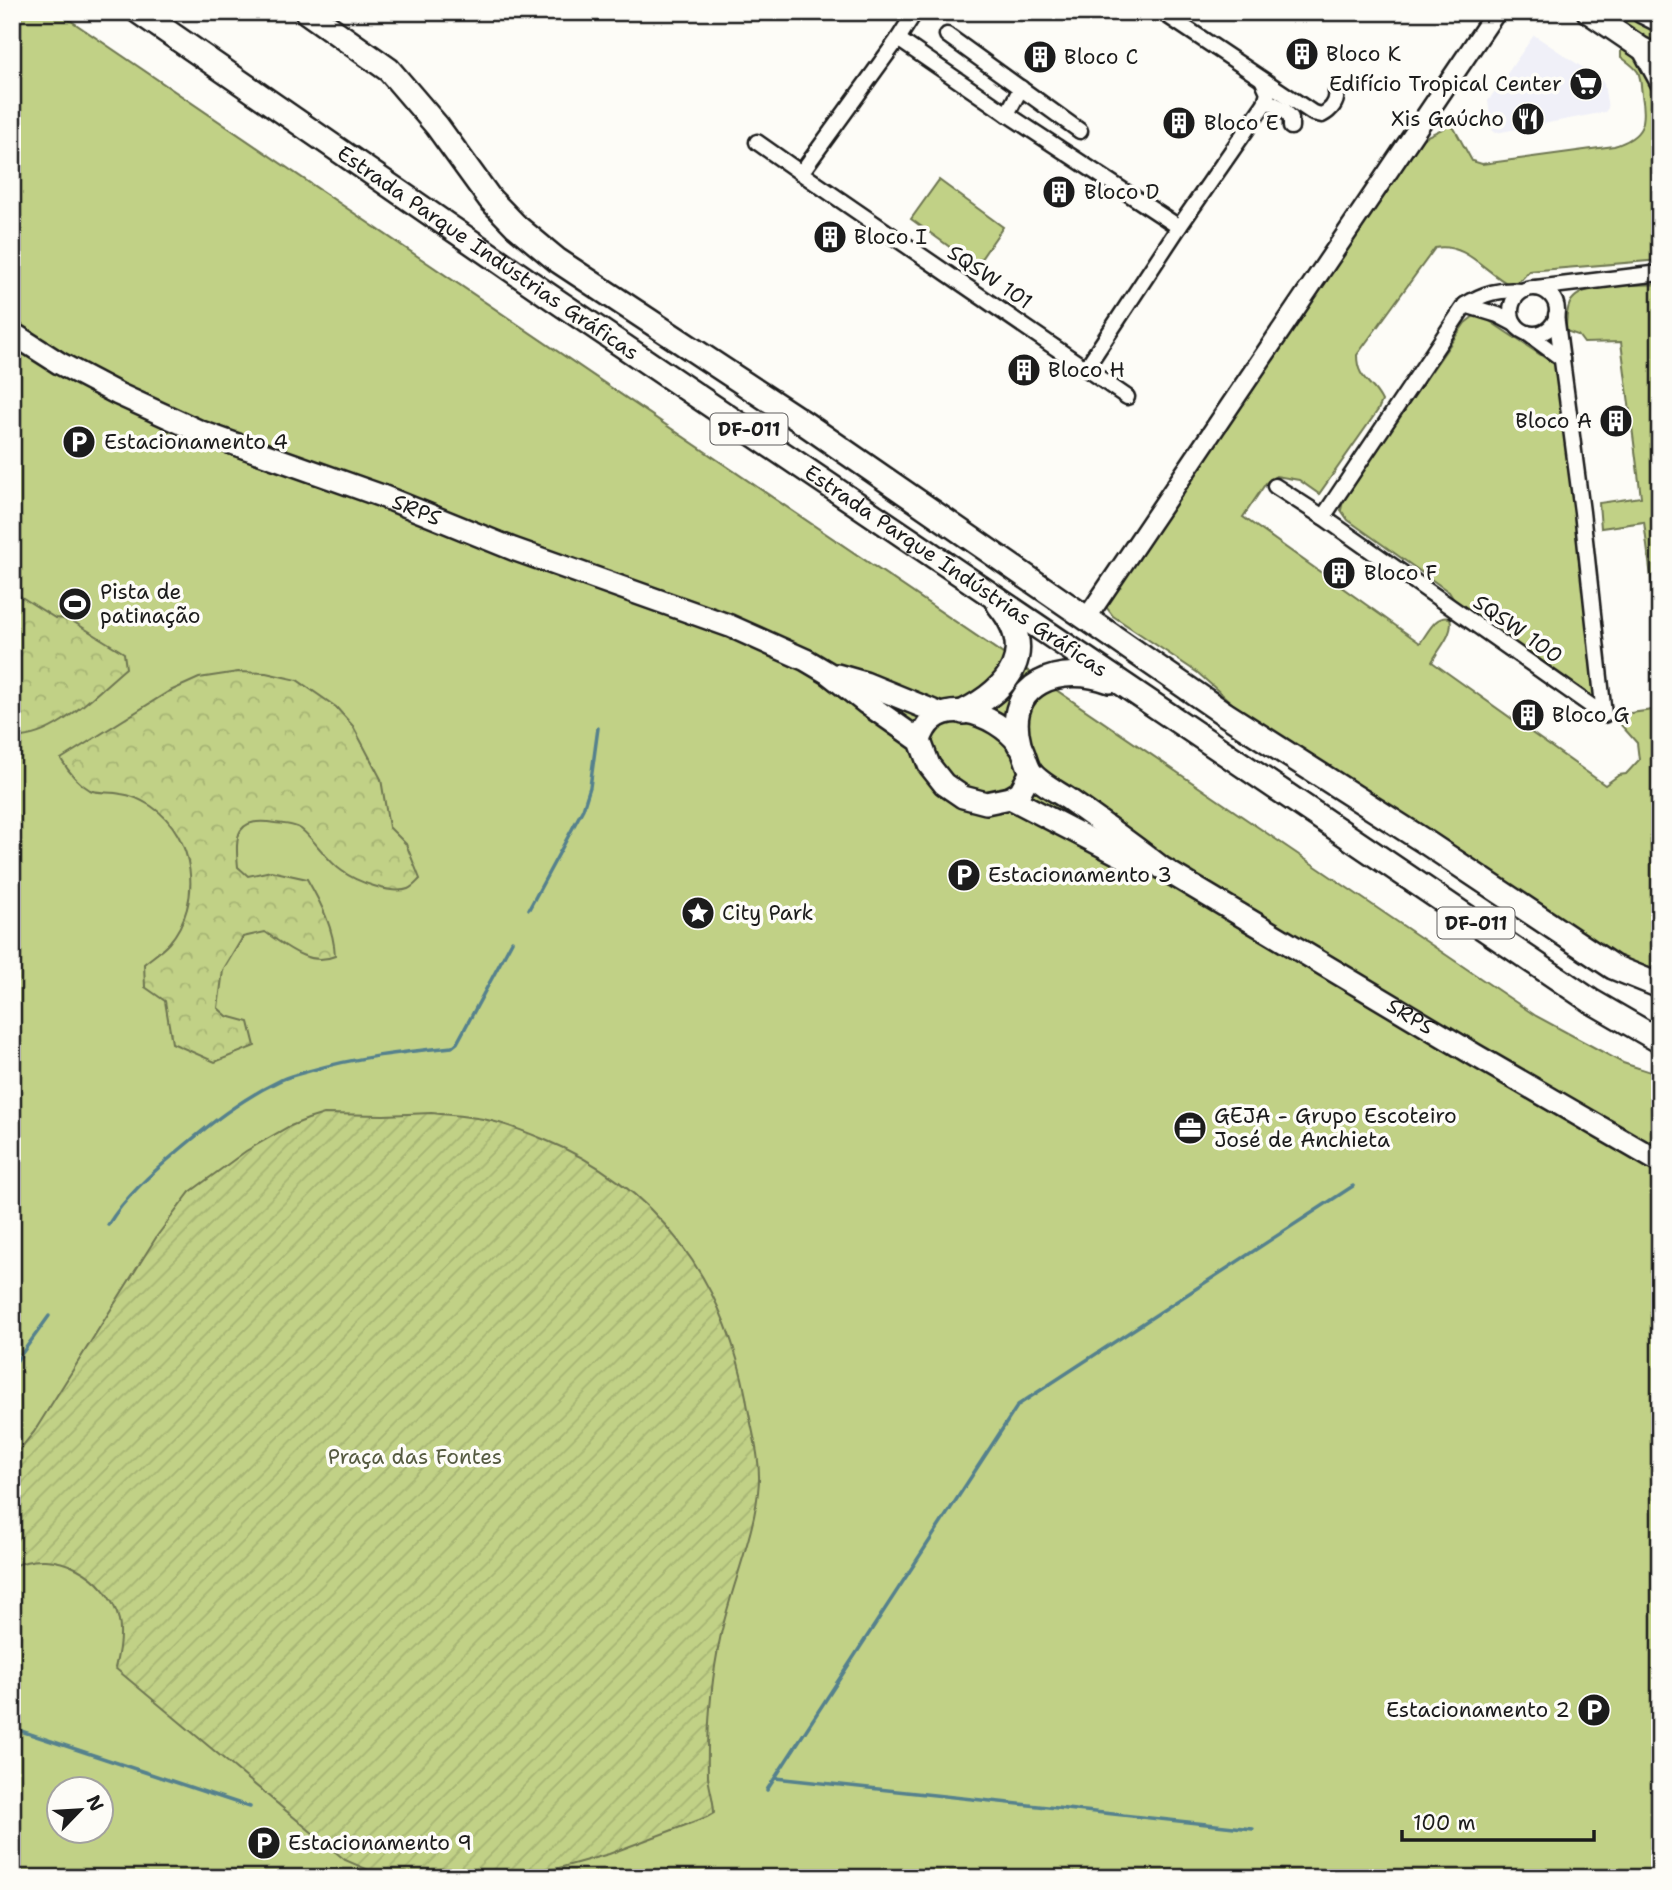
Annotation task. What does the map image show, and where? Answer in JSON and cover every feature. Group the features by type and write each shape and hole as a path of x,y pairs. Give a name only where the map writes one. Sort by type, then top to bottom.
{"main road":[{"name":"Estrada Parque Indústrias Gráficas","path":"139,12 548,295 1591,1001 1660,1041"},
{"name":"Estrada Parque Indústrias Gráficas","path":"307,12 389,69 437,126 490,199 516,226 557,260 804,423 1269,743 1427,843 1613,967 1660,986"},
{"path":"1642,12 1660,22"},
{"path":"1600,14 1650,53"},
{"name":"SRPS","path":"12,333 59,363 106,388 201,432 382,496 513,549 730,626 828,673 865,682 952,713 975,713 989,718 1006,730 1018,744 1031,772 1162,868 1660,1162"},
{"path":"920,741 928,724 997,691 1007,680 1017,657 1016,631 1011,620 979,586"},
{"name":"SRPS","path":"828,673 920,741 929,765 944,784 963,797 986,803 1010,799 1124,857 1162,868"},
{"path":"1018,744 1015,716 1021,702 1047,678 1070,673 1097,677 1132,690"},
{"path":"1010,799 1020,792 1031,772"},
{"path":"1360,844 1427,843"},
{"path":"1591,1001 1660,1050"}],"street":[{"path":"801,173 915,12"},
{"path":"1162,12 1313,113 1322,116 1333,106 1336,92"},
{"path":"1086,619 1496,12"},
{"path":"947,35 1080,131"},
{"path":"898,39 1179,227"},
{"path":"1650,53 1660,83"},
{"path":"1086,368 1266,100 1268,92 1263,81"},
{"path":"1007,114 1021,88"},
{"path":"1266,100 1283,109 1292,118 1291,127"},
{"name":"SQSW 101","path":"757,142 1127,397"},
{"path":"1275,486 1323,517 1465,305 1480,296 1501,289 1529,290 1660,274"},
{"path":"1556,312 1549,294 1529,290 1513,302 1511,317 1521,328 1542,332 1553,323 1556,312 1578,284"},
{"path":"1465,305 1498,315 1521,328 1562,359"},
{"name":"SQSW 100","path":"1323,517 1604,715 1556,312"}],"shaded area":[{"name":"Edifício Tropical Center","path":"1534,35 1600,79 1604,84 1608,108 1605,112 1496,133 1492,130 1488,101"}],"green space":[{"name":"City Park","path":"12,12 58,12 1536,1016 1623,1063 1660,1075 1660,1878 12,1878"},
{"path":"1631,12 1660,12 1660,68 1624,25"},
{"path":"1626,48 1638,53 1660,87 1660,260 1529,271 1522,279 1510,285 1456,249 1435,248 1357,355 1363,376 1382,401 1319,494 1299,480 1276,476 1266,483 1243,517 1420,643 1436,622 1450,618 1448,635 1432,662 1605,785 1619,775 1626,774 1639,760 1637,743 1621,725 1624,714 1660,709 1660,972 1596,948 1234,705 1198,673 1113,616 1107,608 1106,598 1417,141 1448,126 1454,128 1472,161 1482,164 1614,146 1624,142 1641,128 1644,114 1639,74 1621,57 1621,51"},
{"path":"939,180 1003,227 976,266 911,219"},
{"path":"1660,284 1660,648 1644,522 1601,528 1599,503 1641,497 1621,342 1584,343 1578,335 1566,331 1570,303 1585,291 1610,286"},
{"path":"1474,316 1485,318 1557,366 1597,691 1594,696 1584,696 1459,608 1449,592 1348,520 1341,510 1344,497 1465,323"},
{"path":"12,591 55,618 69,619 124,653 126,668 58,724 27,736 12,737"},
{"path":"238,672 266,673 297,680 336,707 353,726 381,779 389,827 406,844 420,879 410,888 401,890 374,886 342,871 298,827 262,822 245,825 238,837 238,867 248,876 271,871 307,879 326,916 335,956 325,959 307,957 265,932 243,937 223,970 218,1008 227,1016 249,1022 255,1046 215,1062 172,1043 165,1001 145,987 144,964 169,943 180,927 187,909 190,871 178,834 166,819 144,802 125,795 93,791 85,787 61,759 168,692 199,678"},
{"name":"Praça das Fontes","path":"431,1113 491,1121 543,1139 583,1158 619,1182 651,1210 679,1241 702,1276 721,1314 736,1354 758,1460 757,1500 721,1634 712,1687 708,1776 714,1813 609,1854 523,1878 387,1878 345,1860 115,1668 120,1644 119,1620 104,1590 91,1578 77,1569 45,1560 28,1561 12,1567 12,1459 34,1432 157,1236 190,1192 246,1151 308,1119 324,1114"}],"waterway":[{"path":"529,909 583,809 590,787 598,728"},
{"path":"108,1225 149,1176 202,1131 282,1079 344,1062 452,1047 457,1043 512,941"},
{"path":"767,1790 1018,1405 1353,1186"},
{"path":"12,1367 49,1316"},
{"path":"12,1728 250,1807"},
{"path":"775,1778 1253,1829"}],"place":[{"name":"Bloco K","path":"1302,54"},
{"name":"Bloco C","path":"1040,57"},
{"name":"Edifício Tropical Center","path":"1586,84"},
{"name":"Xis Gaúcho","path":"1528,119"},
{"name":"Bloco E","path":"1179,123"},
{"name":"Bloco D","path":"1059,192"},
{"name":"Bloco I","path":"830,237"},
{"name":"Bloco H","path":"1024,370"},
{"name":"Bloco A","path":"1616,421"},
{"name":"Estacionamento 4","path":"79,442"},
{"name":"Bloco F","path":"1339,573"},
{"name":"Pista de patinação","path":"75,604"},
{"name":"Bloco G","path":"1528,715"},
{"name":"Estacionamento 3","path":"964,875"},
{"name":"City Park","path":"698,913"},
{"name":"GEJA - Grupo Escoteiro José de Anchieta","path":"1190,1128"},
{"name":"Estacionamento 2","path":"1594,1710"},
{"name":"Estacionamento 9","path":"264,1843"}]}
